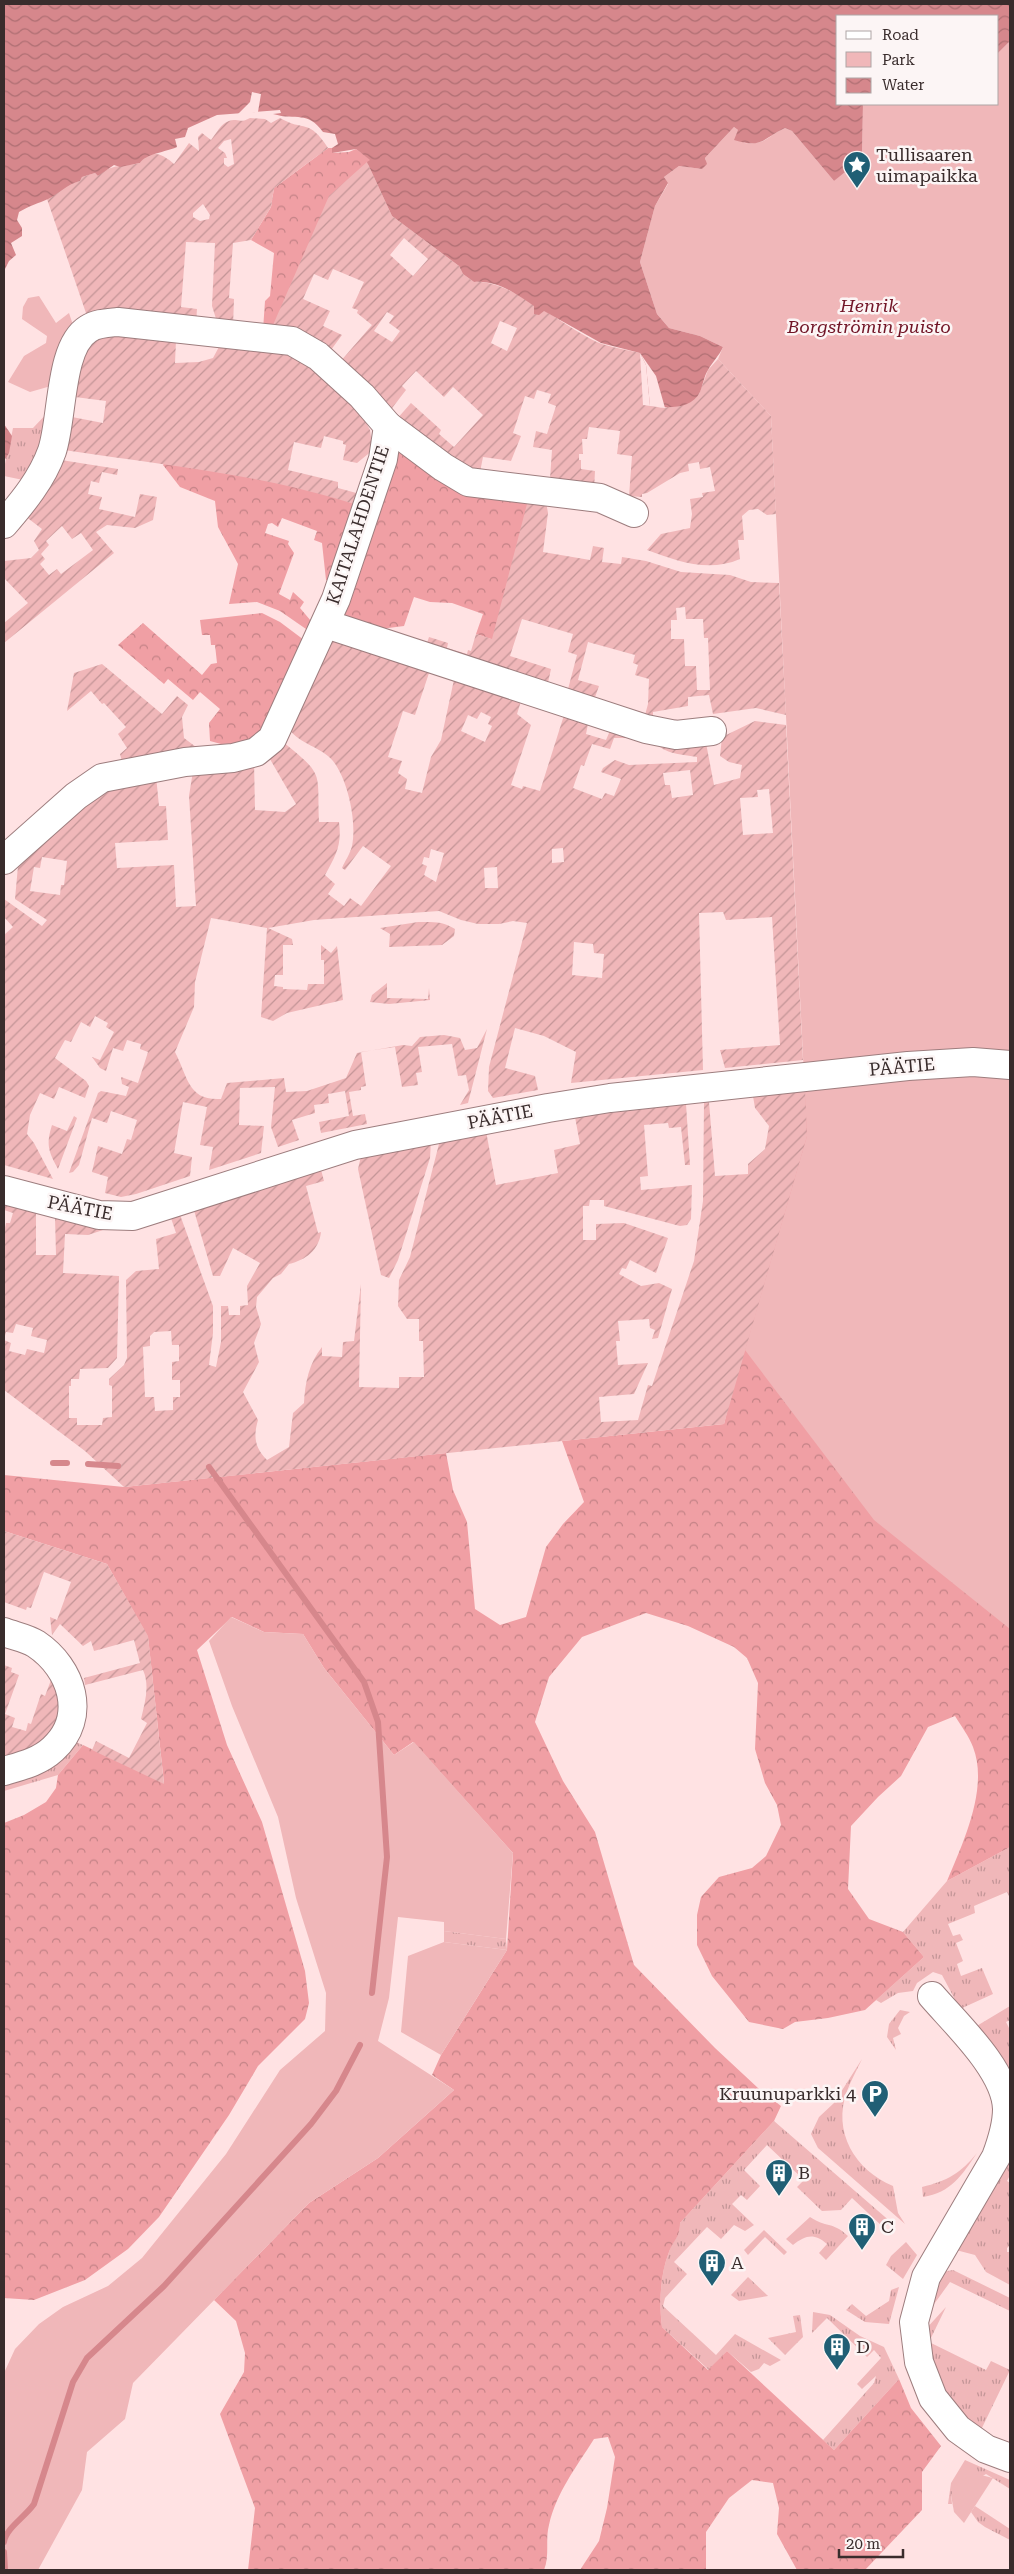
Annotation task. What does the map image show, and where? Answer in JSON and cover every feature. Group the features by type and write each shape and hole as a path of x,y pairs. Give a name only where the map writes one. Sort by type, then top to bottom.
{"street":[{"name":"KAITALAHDENTIE","path":"4,524 32,488 52,451 70,353 82,334 98,324 118,322 292,341 305,346 323,360 362,396 388,426 383,459 326,624 646,729 676,735 712,731"},
{"path":"388,426 443,467 468,482 600,498 634,513"},
{"path":"4,860 76,796 102,778 185,762 233,758 256,752 276,735 326,624"},
{"name":"PÄÄTIE","path":"4,1190 98,1215 133,1216 355,1146 548,1108 610,1098 908,1066 973,1062 1010,1065"},
{"path":"4,1632 34,1643 48,1653 60,1667 71,1690 74,1711 66,1733 53,1750 33,1762 4,1771"},
{"path":"932,1996 993,2069 1004,2092 1007,2108 1003,2140 996,2157 926,2277 914,2322 919,2362 933,2398 958,2429 986,2449 1010,2458"}],"green space":[{"name":"Henrik Borgströmin puisto","path":"1010,41 1010,1629 874,1520 745,1350 807,1136 771,416 718,359 723,347 700,336 669,328 657,314 640,262 655,206 668,184 664,177 679,166 702,169 705,158 734,127 738,130 744,143 758,143 785,128 792,131 834,181 862,155 863,105 999,105 999,52"},
{"path":"250,118 265,119 271,123 280,118 311,129 328,148 274,188 271,207 251,240 233,243 229,298 234,299 233,326 218,325 212,306 215,243 186,242 181,307 197,309 196,322 87,316 47,199 69,184 80,181 82,177 95,173 98,176 113,167 140,163 148,155 157,154 174,164 189,143 199,151 198,137 202,133 211,140 226,122","holes":["231,139 234,164 228,167 224,164 224,158 227,158 225,153 218,148 224,141","203,204 210,215 209,219 200,221 193,217 193,213"]},
{"path":"328,148 332,148 332,153 349,152 356,149 371,160 294,302 314,334 263,330 265,301 270,296 274,253 251,240 271,207 274,188"},
{"path":"367,162 392,216 459,266 463,274 474,282 489,283 505,288 602,344 640,353 643,405 665,408 699,394 708,370 718,359 771,416 776,514 767,515 758,509 749,510 742,516 744,540 738,540 740,559 728,563 716,565 693,564 647,550 661,534 690,528 692,514 690,499 703,497 702,493 715,491 710,467 700,469 699,462 688,464 689,471 680,473 647,493 642,494 642,497 629,496 632,456 617,454 620,431 589,427 587,439 582,439 583,454 579,454 579,460 581,460 581,469 595,471 594,490 550,479 552,450 533,447 536,431 547,434 556,406 548,403 551,394 537,390 534,399 525,396 513,433 521,436 511,461 483,457 480,472 471,474 396,420 411,403 441,430 439,434 454,447 483,415 453,387 444,397 416,371 402,386 406,390 389,412 340,362 372,325 357,313 358,310 352,308 364,282 333,269 328,280 314,274 303,299 330,311 323,326 342,335 328,354 270,332 329,196","holes":["404,238 428,259 413,276 390,255","387,312 394,316 389,323 400,331 392,342 374,331","500,321 517,328 507,351 491,343"]},
{"path":"39,296 56,323 69,313 74,328 51,386 30,392 8,382 24,356 46,343 47,336 22,319 23,307 28,298"},
{"path":"116,335 176,340 175,363 199,362 213,358 220,345 282,349 304,358 359,410 370,430 373,450 357,463 343,460 346,445 343,444 343,441 324,436 321,448 294,442 288,470 338,482 338,488 360,494 357,505 285,485 249,478 64,450 72,417 103,423 106,401 75,397 78,374 87,348 94,342"},
{"path":"53,407 28,481 4,476 13,428 33,428"},
{"path":"183,437 357,505 334,583 326,580 322,543 314,540 317,531 282,518 278,527 272,523 268,524 265,533 289,541 288,544 294,553 279,594 290,600 293,592 304,602 300,608 311,621 306,629 280,611 257,602 229,604 238,564 218,527 215,501 180,487 163,465"},
{"path":"405,451 538,501 517,607 503,643 476,634 483,614 452,603 430,602 414,597 404,626 365,631 342,616 392,460 398,452"},
{"path":"61,460 118,469 117,475 102,472 99,483 91,481 88,494 102,497 99,509 135,517 140,494 157,497 153,520 135,528 107,525 96,532 114,553 4,643 4,623 28,603 4,578 4,561 31,558 39,550 34,541 42,529 25,516 56,477","holes":["62,526 72,539 81,533 93,550 61,574 57,569 49,575 40,564 45,559 41,554 49,545 46,541"]},
{"path":"528,500 546,502 548,513 543,552 590,560 593,546 604,548 602,562 621,564 622,557 646,561 681,572 730,575 751,582 779,583 786,715 756,708 713,714 709,695 688,697 688,706 653,712 653,717 645,715 648,704 649,679 635,675 638,665 633,663 635,655 588,642 578,680 599,686 594,700 567,693 577,655 568,652 573,634 522,619 510,656 551,669 547,687 425,649 429,637 448,643 447,648 467,654 468,650 471,651 476,634 492,639","holes":["685,607 686,619 703,619 704,638 708,638 710,690 697,690 696,666 685,666 684,639 671,639 671,620 677,620 676,608"]},
{"path":"262,613 280,622 308,643 256,743 221,744 210,741 209,723 220,709 200,692 193,700 168,679 164,684 118,645 143,623 202,675 211,664 217,663 215,645 211,645 210,635 202,635 200,620"},
{"path":"338,637 431,667 415,715 403,711 388,757 402,761 398,773 407,779 405,789 422,793 431,757 441,740 455,675 522,698 517,714 531,725 511,785 522,789 523,786 540,791 565,712 589,719 586,734 606,740 612,726 630,732 628,738 614,738 610,749 592,744 584,766 581,765 573,788 602,799 605,793 614,796 621,779 601,772 603,768 615,760 629,765 697,762 697,757 666,750 660,747 652,738 706,743 714,785 740,778 742,765 729,762 720,756 722,737 755,721 786,725 803,1060 725,1068 720,1050 780,1045 772,917 726,920 723,912 699,913 703,1070 571,1083 576,1052 544,1036 515,1028 505,1068 535,1076 538,1090 493,1098 488,1091 489,1067 527,923 513,921 499,924 478,924 461,920 439,911 314,920 268,928 292,939 293,945 283,945 283,975 275,975 274,986 283,987 283,989 307,990 308,984 324,984 324,960 321,960 321,945 331,953 337,946 343,1000 287,1013 273,1021 261,1017 267,928 211,918 195,982 194,1007 175,1052 190,1086 195,1092 210,1099 221,1099 227,1083 284,1078 286,1092 307,1091 346,1078 357,1053 361,1052 366,1086 361,1087 361,1090 349,1092 353,1116 365,1114 367,1124 321,1133 319,1122 349,1116 345,1091 328,1094 329,1103 314,1105 315,1113 292,1120 299,1140 278,1147 271,1127 275,1087 240,1088 239,1125 264,1126 261,1153 209,1170 213,1147 200,1145 207,1107 183,1102 174,1153 192,1157 190,1176 121,1197 105,1193 108,1177 92,1172 98,1146 122,1154 127,1139 131,1140 137,1120 111,1111 107,1123 92,1118 79,1165 73,1172 69,1173 98,1093 101,1091 126,1096 129,1087 122,1084 121,1077 138,1083 148,1052 140,1049 141,1044 127,1040 123,1051 113,1048 106,1071 100,1068 92,1057 100,1060 114,1032 106,1027 108,1023 95,1016 90,1027 81,1022 71,1042 65,1040 55,1058 86,1081 89,1086 85,1098 59,1087 54,1099 40,1093 30,1115 27,1134 34,1143 53,1179 4,1165 4,935 13,927 4,917 4,899 42,926 47,920 15,899 19,855 98,787 156,776 159,806 166,806 168,840 115,843 117,868 174,865 176,907 196,906 189,796 193,771 254,761 255,810 285,812 296,804 267,754 283,742 306,762 316,776 318,783 319,822 339,822 339,844 325,875 335,884 328,894 344,906 350,898 361,906 391,866 363,846 345,870 342,868 351,849 353,836 350,802 343,779 328,756 293,734 289,729 328,640","holes":["481,712 491,717 488,724 492,726 485,742 461,731 468,715 477,719","690,770 693,795 672,798 670,785 665,785 663,773","769,789 773,833 743,835 740,798 758,797 757,790","563,848 564,862 552,863 552,849","431,849 444,853 436,882 424,875 427,866 422,864 424,857 429,858","42,857 67,861 64,885 61,885 60,895 30,891 34,867 40,868","497,867 498,888 485,888 484,868","574,942 593,944 594,953 604,954 602,978 572,975"]},
{"path":"102,664 162,714 177,696 188,705 182,717 184,738 196,747 204,747 123,765 120,754 127,748 118,734 126,727 104,703 102,704 91,691 67,711 74,673"},
{"path":"418,922 437,922 446,925 455,929 454,936 442,945 389,947 390,934 380,928"},
{"path":"387,983 387,998 428,999 429,988 430,1000 389,1004 370,1002 372,995"},
{"path":"487,1029 468,1103 460,1105 469,1090 466,1075 458,1076 452,1044 418,1047 422,1072 416,1073 418,1085 402,1087 395,1047 372,1050 403,1045 412,1046 420,1037 444,1035 460,1038 465,1050 477,1048"},
{"path":"1010,1076 1010,1847 947,1881 972,1815 978,1780 977,1763 973,1747 955,1716 928,1727 901,1776 851,1826 848,1889 869,1919 903,1932 924,1957 865,2010 828,2018 795,2022 783,2029 749,2022 712,1976 697,1945 697,1915 701,1897 719,1877 752,1868 766,1856 781,1825 777,1805 765,1783 755,1749 758,1683 747,1658 734,1647 688,1626 646,1613 582,1637 549,1677 535,1722 563,1781 595,1832 634,1965 715,2048 758,2088 781,2106 774,2121 680,2223 678,2235 666,2261 662,2280 662,2327 708,2370 727,2351 834,2450 899,2379 911,2408 941,2446 922,2472 922,2510 865,2570 797,2570 777,2534 779,2508 773,2483 752,2480 729,2498 706,2532 706,2570 580,2570 599,2541 607,2508 615,2457 608,2437 594,2439 562,2491 549,2525 547,2559 544,2570 248,2570 255,2508 220,2414 244,2372 245,2353 236,2321 214,2300 309,2203 378,2158 454,2090 432,2075 441,2055 507,1950 513,1853 413,1742 394,1755 324,1668 303,1634 264,1632 232,1617 197,1650 227,1745 262,1822 305,1971 309,2003 305,2019 258,2066 229,2115 159,2217 128,2249 85,2280 34,2300 4,2298 4,1823 24,1815 46,1802 56,1788 58,1775 83,1745 164,1783 148,1637 107,1564 4,1531 4,1475 124,1487 446,1453 453,1490 467,1522 475,1609 500,1625 526,1617 546,1547 563,1524 584,1502 562,1441 724,1424 805,1089"},
{"path":"805,1089 807,1136 724,1424 124,1487 85,1451 4,1390 4,1340 4,1233 6,1223 10,1223 13,1213 4,1210 4,1204 36,1212 36,1255 56,1255 55,1217 106,1229 88,1235 65,1234 63,1273 119,1276 117,1358 108,1368 80,1369 79,1379 71,1379 71,1386 69,1386 69,1418 77,1418 77,1425 102,1425 103,1418 112,1417 112,1386 109,1385 109,1379 124,1365 127,1358 126,1280 136,1271 159,1269 156,1239 176,1233 170,1215 179,1212 213,1306 213,1333 209,1365 216,1367 221,1342 221,1306 228,1306 229,1315 240,1315 240,1306 248,1305 247,1286 260,1263 233,1248 220,1276 213,1276 193,1207 320,1166 324,1181 306,1186 318,1233 321,1232 318,1244 306,1257 289,1264 281,1274 273,1278 257,1297 256,1307 261,1324 254,1343 259,1362 243,1392 258,1420 256,1442 267,1460 289,1447 293,1413 304,1403 308,1374 322,1347 322,1356 342,1357 343,1342 354,1341 361,1284 359,1387 399,1388 399,1377 424,1377 423,1341 419,1341 419,1319 407,1319 398,1306 399,1280 410,1257 440,1140 486,1131 496,1185 558,1173 554,1150 580,1144 575,1117 686,1104 690,1165 685,1165 681,1127 669,1128 668,1123 644,1125 648,1176 640,1177 641,1190 692,1185 691,1219 687,1225 680,1226 604,1206 604,1200 590,1200 589,1206 583,1206 583,1240 596,1240 596,1224 624,1223 668,1238 656,1273 630,1260 626,1269 622,1268 619,1274 641,1286 659,1283 672,1289 658,1338 652,1339 655,1330 650,1328 649,1319 618,1321 620,1341 616,1341 618,1365 648,1363 634,1394 599,1397 601,1422 638,1420 648,1385 652,1386 694,1261 703,1201 704,1103 709,1102 715,1176 748,1174 748,1164 765,1149 769,1126 755,1108 753,1096","holes":["16,1324 33,1328 31,1336 47,1340 44,1353 27,1349 25,1355 9,1351 11,1343 4,1340 6,1332 13,1333","171,1331 172,1345 179,1345 179,1361 172,1362 172,1380 180,1380 180,1397 173,1397 173,1410 155,1411 154,1397 145,1397 143,1347 150,1346 150,1336 154,1332"]},
{"path":"74,1116 77,1118 58,1169 49,1147 52,1125 67,1131"},
{"path":"431,1141 430,1158 398,1260 389,1278 381,1275 358,1169 361,1156"},
{"path":"4,1531 107,1564 148,1636 164,1784 92,1750 96,1741 129,1758 147,1723 141,1719 146,1688 143,1670 85,1685 84,1678 140,1663 134,1640 94,1651 91,1641 83,1646 60,1624 52,1635 50,1617 57,1620 71,1582 44,1572 31,1608 27,1607 26,1610 4,1602"},
{"path":"231,1617 264,1632 303,1634 324,1668 394,1755 414,1742 513,1853 506,1939 444,1931 444,1922 398,1917 389,1998 378,2041 454,2090 378,2158 309,2203 133,2383 125,2419 87,2452 82,2490 38,2570 4,2570 4,2373 15,2349 39,2324 63,2307 108,2286 142,2258 226,2154 280,2070 325,2031 326,1993 296,1898 278,1817 232,1706 209,1641"},
{"path":"4,1665 12,1668 11,1672 19,1675 5,1714 15,1718 12,1727 26,1731 28,1723 31,1724 41,1694 45,1696 54,1672 62,1713 48,1742 4,1763"},
{"path":"71,1740 83,1745 58,1775 4,1791 4,1781"},
{"path":"1010,1847 1010,1898 1007,1892 974,1906 975,1913 948,1924 953,1936 960,1934 963,1940 956,1943 963,1961 957,1964 961,1976 982,1968 993,1994 960,2009 942,1975 933,1972 917,1983 913,1991 898,1993 881,2003 876,2000 924,1957 903,1932 947,1881"},
{"path":"444,1931 506,1939 507,1950 444,1942"},
{"path":"444,1942 507,1950 441,2055 401,2032 408,1956"},
{"path":"1010,2006 1010,2020 1006,2022 1010,2030 1010,2078 970,2030"},
{"path":"900,2010 910,2012 904,2016 898,2028 901,2034 893,2038 896,2050 887,2037 889,2024"},
{"path":"862,2059 847,2091 843,2106 845,2135 850,2148 858,2160 879,2179 893,2186 898,2213 905,2224 818,2148 811,2134 819,2117 834,2103"},
{"path":"774,2121 892,2223 883,2227 852,2198 841,2210 822,2211 797,2187 804,2180 767,2145 744,2170 760,2186 747,2200 741,2195 732,2204 754,2225 745,2231 734,2225 721,2239 707,2227 674,2262 687,2274 665,2298 663,2306 716,2355 735,2334 781,2360 770,2366 764,2363 759,2369 751,2372 727,2351 709,2370 662,2327 661,2289 666,2261 678,2235 680,2223"},
{"path":"977,2153 955,2182 941,2192 923,2197 922,2187 953,2175"},
{"path":"1010,2156 1010,2175 1007,2181 1010,2183 1010,2245 1007,2248 1007,2252 1010,2252 1010,2285 986,2272 975,2255 952,2249"},
{"path":"810,2217 838,2228 848,2236 826,2260 819,2253 827,2244 822,2240 806,2237 793,2245 786,2239"},
{"path":"764,2230 787,2252 784,2255 765,2237 748,2255 744,2250"},
{"path":"906,2242 917,2255 903,2279 886,2265 891,2256"},
{"path":"953,2270 1010,2298 1010,2311 950,2282 924,2318 937,2273"},
{"path":"748,2277 768,2296 739,2301 731,2295"},
{"path":"899,2287 889,2324 865,2322 846,2310 852,2304 866,2316 889,2301 891,2290"},
{"path":"946,2307 929,2342 986,2370 991,2361 1010,2370 979,2434 946,2401 924,2331"},
{"path":"813,2312 830,2315 860,2336 884,2347 899,2379 834,2450 823,2440 874,2383 876,2376 862,2389 857,2384 881,2358 874,2350 867,2357 827,2318 812,2333"},
{"path":"800,2315 803,2337 785,2355 768,2338 796,2332 793,2316"},
{"path":"965,2460 1010,2480 1010,2489 986,2474 951,2495 952,2504 948,2504 951,2483"},
{"path":"977,2474 993,2478 964,2523 954,2512 951,2495 960,2480"},
{"path":"975,2506 1010,2529 1010,2540 978,2522 971,2512"}],"water":[{"path":"4,4 1010,4 1010,41 999,52 999,15 836,15 836,105 863,105 862,155 856,163 834,181 792,131 785,128 762,141 751,143 734,140 738,130 734,127 705,158 707,164 702,169 679,166 664,177 668,183 655,206 640,262 657,314 669,328 700,336 723,347 707,372 700,392 696,398 685,405 650,406 646,365 640,353 601,343 544,311 539,315 534,314 534,306 506,288 490,283 474,282 463,274 459,266 392,216 367,162 370,160 356,149 332,153 332,148 338,144 335,134 323,132 317,125 306,118 273,114 281,113 280,110 217,115 188,128 185,137 175,139 177,147 146,157 140,163 120,167 114,165 98,176 95,173 82,177 80,181 71,184 52,197 19,212 17,220 22,228 22,236 11,243 16,255 9,261 4,271"},
{"path":"4,424 12,436 9,453 4,461"}],"pier":[{"path":"252,92 261,94 258,112 236,116 250,102"},
{"path":"640,353 656,376 665,408 650,406 646,365"}],"waterway":[{"path":"53,1463 67,1463"},
{"path":"88,1464 118,1466"},
{"path":"209,1467 364,1682 378,1722 387,1857 372,1993"},
{"path":"4,2542 8,2532 34,2504 73,2382 87,2358 164,2286 311,2124 336,2091 360,2045"},
{"path":"4,2552 5,2570"}],"place":[{"name":"Tullisaaren uimapaikka","path":"857,189"},
{"name":"Kruunuparkki 4","path":"875,2118"},
{"name":"B","path":"779,2197"},
{"name":"C","path":"862,2251"},
{"name":"A","path":"712,2287"},
{"name":"D","path":"837,2371"}]}
